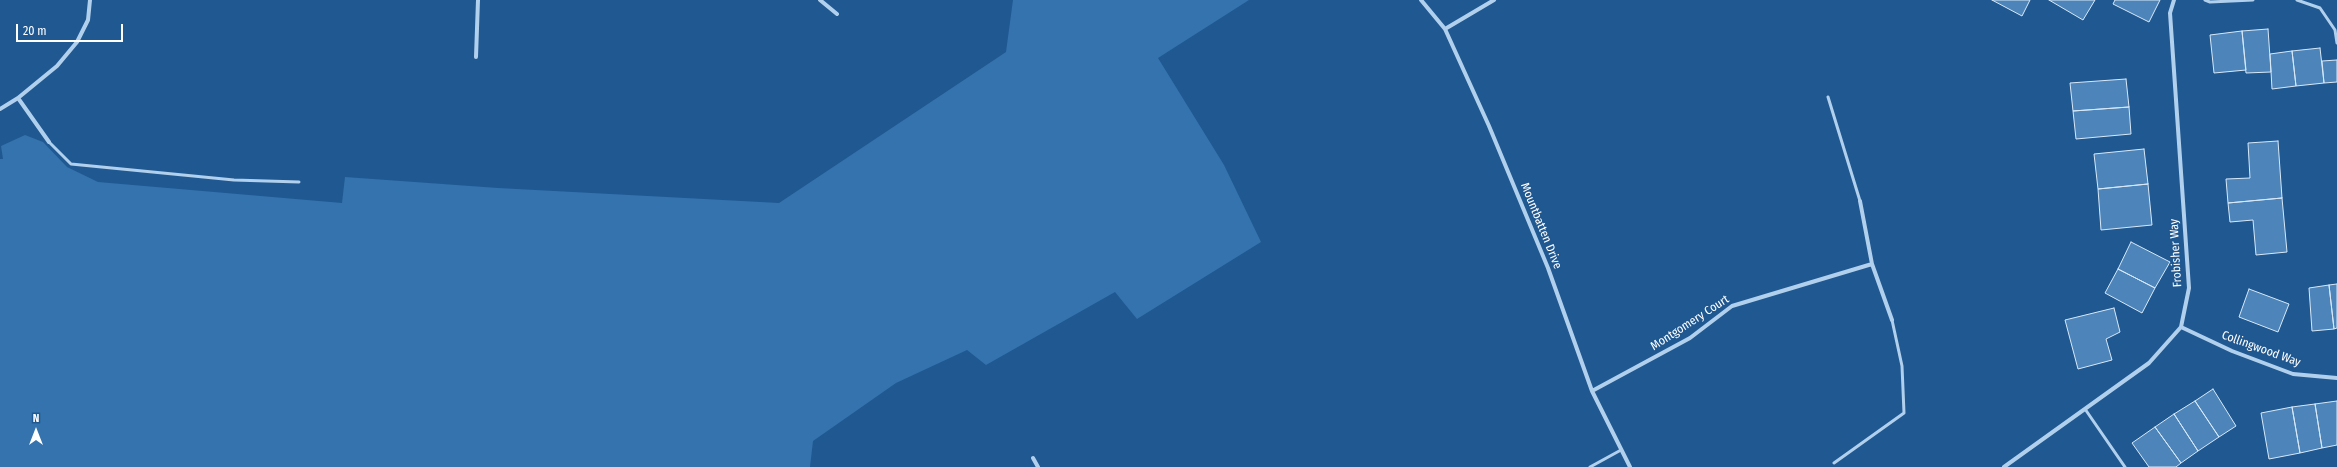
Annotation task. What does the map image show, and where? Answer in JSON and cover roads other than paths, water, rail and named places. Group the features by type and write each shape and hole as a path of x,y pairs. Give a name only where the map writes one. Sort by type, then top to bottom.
{"street":[{"path":"0,109 18,98 57,66 77,42 88,20 90,0"},
{"path":"476,57 478,0"},
{"path":"820,0 837,14"},
{"name":"Mountbatten Drive","path":"1421,0 1446,29 1548,268 1592,391 1630,467"},
{"path":"1446,29 1494,0"},
{"name":"Frobisher Way","path":"2174,0 2170,13 2189,288 2181,327"},
{"path":"18,98 49,142"},
{"path":"1860,201 1872,264 1892,320"},
{"name":"Montgomery Court","path":"1592,391 1690,338 1732,306 1872,264"},
{"path":"2004,467 2149,363 2181,327"},
{"name":"Collingwood Way","path":"2181,327 2232,351 2293,374 2337,378"},
{"path":"1033,458 1038,467"}],"lane":[{"path":"2205,0 2210,2 2253,0"},
{"path":"2297,0 2320,8 2335,30 2337,43"},
{"path":"1828,96 1860,201"},
{"path":"49,142 71,164 234,180 299,182"},
{"path":"1834,463 1904,413 1902,366 1892,320"},
{"path":"2085,409 2125,467"},
{"path":"1590,467 1621,450"}]}
